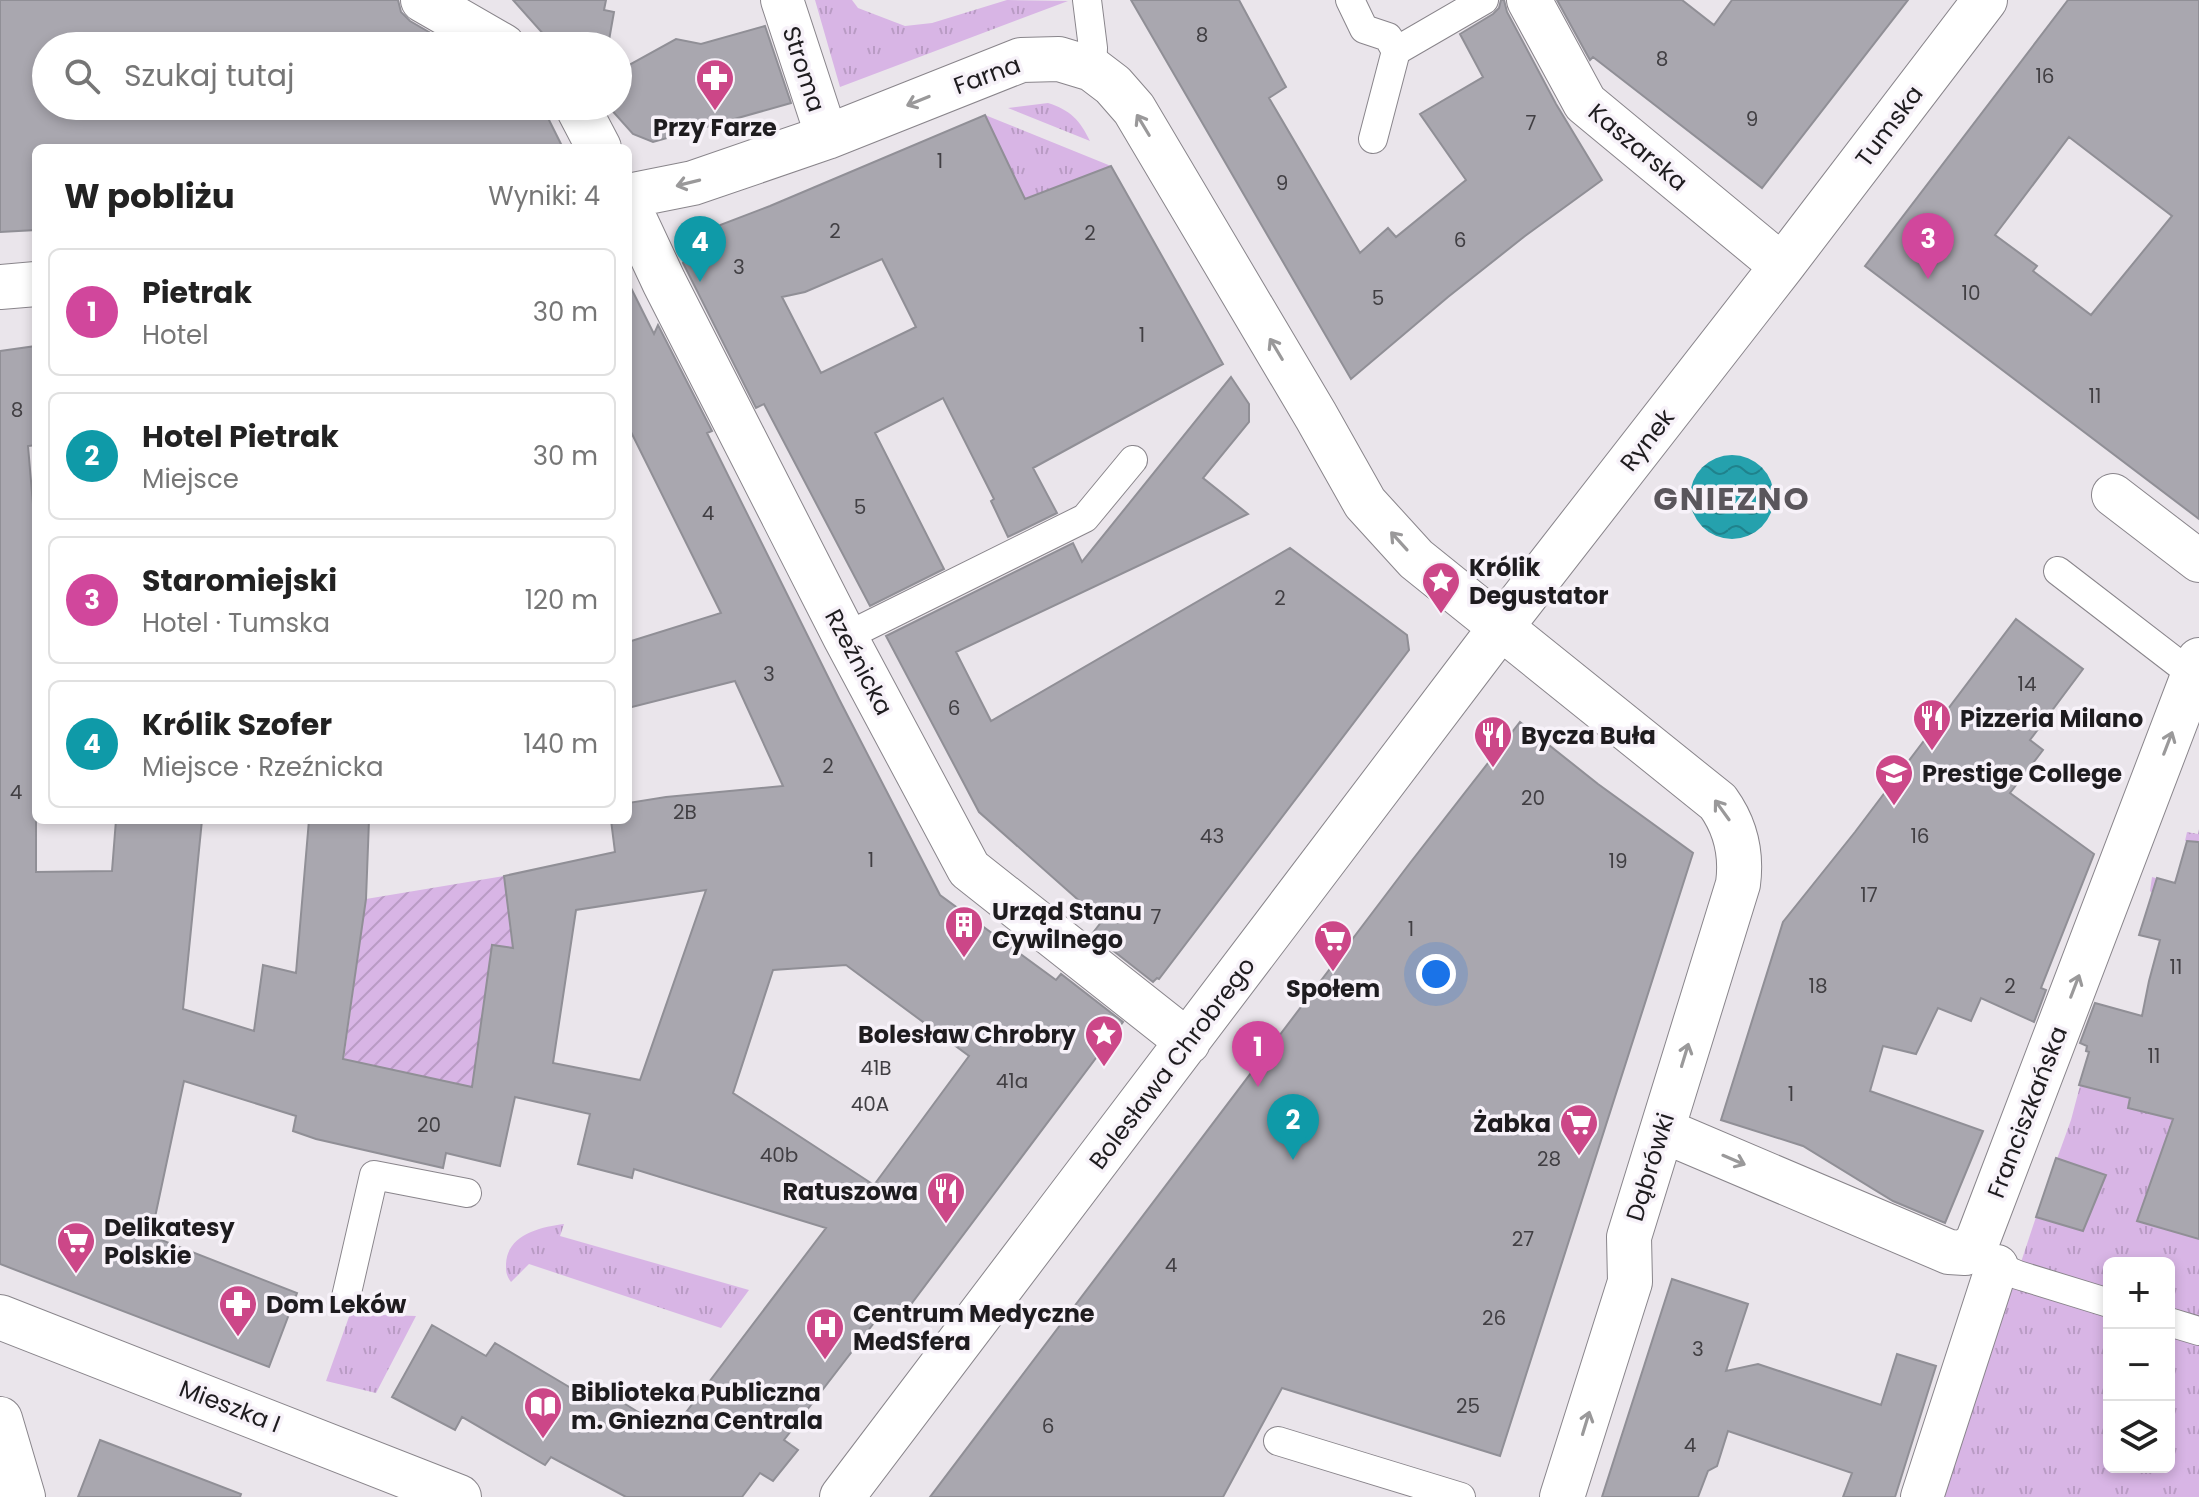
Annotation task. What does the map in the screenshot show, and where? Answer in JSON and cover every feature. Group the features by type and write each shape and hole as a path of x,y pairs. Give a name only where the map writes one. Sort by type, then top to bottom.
{"street":[{"path":"423,0 479,32"},
{"name":"Stroma","path":"782,0 827,137"},
{"name":"Kaszarska","path":"1529,0 1585,103 1788,259"},
{"name":"Tumska","path":"1788,259 1985,0"},
{"name":"Farna","path":"632,195 693,183 827,137 1021,60 1059,59 1092,69 1113,85 1134,109 1365,503 1416,559 1501,627"},
{"path":"584,120 597,144"},
{"name":"Rzeźnicka","path":"632,214 845,637 969,869 1188,1042"},
{"name":"Rynek","path":"1501,627 1788,259"},
{"path":"0,287 32,284"},
{"path":"2113,495 2199,561"},
{"name":"Dąbrówki","path":"1501,627 1718,802 1734,832 1740,867 1738,884 1629,1237 1630,1282 1562,1497"},
{"name":"Bolesława Chrobrego","path":"842,1497 1501,627"},
{"name":"Franciszkańska","path":"1981,1259 1977,1242 2196,668"},
{"path":"1662,1130 1949,1252 1981,1259 1922,1497"},
{"name":"Mieszka I","path":"0,1317 459,1497"},
{"path":"0,1419 23,1497"}],"lane":[{"path":"1087,0 1093,48 1092,69"},
{"path":"1350,0 1364,29 1388,37 1396,51 1373,139"},
{"path":"1396,51 1484,0"},
{"path":"845,637 1085,518 1133,460"},
{"path":"2058,571 2196,668"},
{"path":"346,1297 374,1175 467,1193"},
{"path":"1981,1259 2018,1275 2103,1301"},
{"path":"2175,1324 2199,1331"},
{"path":"1278,1441 1461,1497"}],"green space":[{"path":"815,0 852,0 858,8 905,26 932,23 1007,0 1068,1 840,87"},
{"path":"1048,103 1074,117 1090,141 1008,108"},
{"path":"985,115 1111,166 1025,199"},
{"path":"2199,829 2199,1497 1943,1497 2071,1120 2100,1004 2150,1018 2159,989 2148,985 2160,941 2139,935 2152,893 2152,877 2174,883 2177,874 2188,875 2195,843 2185,841 2187,832 2198,834"},
{"path":"504,876 513,948 492,945 472,1087 344,1059 366,899"},
{"path":"564,1224 560,1236 749,1290 721,1328 529,1264 511,1282 506,1264 508,1254 518,1239 535,1230"},
{"path":"350,1314 416,1316 376,1393 326,1381"}],"water":[{"path":"1732,455 1748,458 1762,467 1771,481 1774,497 1771,513 1762,527 1748,536 1732,539 1716,536 1702,527 1693,513 1690,497 1693,481 1702,467 1716,458"}],"building":[{"path":"0,0 398,0 401,12 429,32 32,32 32,120 549,120 561,144 32,144 32,230 0,232"},
{"path":"513,0 606,0 604,10 614,12 610,32 542,32"},
{"path":"1131,0 1239,0 1286,87 1269,98 1360,253 1388,228 1396,237 1466,180 1420,114 1483,77 1460,34 1493,14 1501,0 1504,0 1507,12 1556,104 1602,180 1448,297 1351,379"},
{"path":"1557,0 1682,0 1714,25 1732,0 1908,0 1762,188 1593,57 1590,60"},
{"path":"2068,0 2199,0 2199,519 1865,266","holes":["2069,137 2172,216 2091,315 2033,271 2037,266 1995,235"]},
{"path":"765,26 791,103 653,142 633,134 620,120 632,120 632,63 676,39 701,44"},
{"path":"985,115 1025,199 1111,166 1223,364 1033,468 1057,513 1008,537 991,501 994,499 943,398 875,433 944,569 870,606 764,404 756,408 683,263 694,235","holes":["882,259 916,327 821,373 782,297 805,292"]},
{"path":"632,290 654,334 658,325 712,431 707,433 940,895 1056,980 1061,974 1123,1022 903,1315 887,1306 784,1440 798,1450 773,1481 760,1473 742,1497 626,1497 551,1457 545,1465 462,1417 455,1430 392,1397 432,1325 486,1356 495,1343 581,1394 589,1382 671,1432 826,1228 634,1169 632,1178 578,1164 590,1114 515,1097 500,1166 446,1153 443,1168 316,1139 293,1131 296,1116 184,1081 151,1236 297,1293 269,1367 0,1264 0,351 32,347 32,446 28,446 32,492 32,824 36,824 36,872 112,871 116,824 202,824 183,1009 254,1031 263,965 296,973 309,824 369,824 366,899 343,1059 472,1087 492,945 513,948 504,876 615,852 612,824 632,824 632,802 783,786 735,681 632,707 632,641 721,613 632,434","holes":["706,890 640,1080 553,1063 576,910","846,965 969,1056 874,1185 733,1093 773,970"]},
{"path":"1231,377 1249,404 1249,422 1203,478 1248,514 956,652 991,721 1290,548 1407,635 1409,650 1159,979 1153,982 1092,934 1102,921 979,812 886,636 1073,543 1082,562"},
{"path":"2016,619 2083,669 2030,740 2043,750 2010,793 2094,854 2041,988 2046,990 2034,1022 1981,998 1971,1021 1938,1008 1916,1054 1883,1046 1870,1091 1983,1131 1945,1223 1893,1201 1803,1146 1721,1120 1783,922"},
{"path":"1520,722 1693,853 1500,1456 1282,1388 1223,1497 930,1497 1410,863"},
{"path":"2187,841 2199,842 2199,1239 2137,1221 2173,1119 2128,1108 2130,1098 2079,1085 2089,1052 2086,1051 2087,1046 2080,1043 2095,1003 2142,1016 2160,940 2139,935 2157,878 2175,883"},
{"path":"2056,1158 2106,1175 2083,1231 2036,1217"},
{"path":"1672,1279 1748,1304 1726,1371 1758,1364 1881,1405 1897,1354 1936,1366 1895,1497 1843,1497 1852,1473 1728,1431 1717,1466 1708,1471 1698,1497 1602,1497"},
{"path":"100,1440 241,1494 240,1497 78,1497"}],"place":[{"name":"Przy Farze","path":"715,112"},
{"name":"Staromiejski","path":"1928,279"},
{"name":"Królik Szofer","path":"700,282"},
{"name":"Królik Degustator","path":"1441,615"},
{"name":"Pizzeria Milano","path":"1932,752"},
{"name":"Bycza Buła","path":"1493,769"},
{"name":"Prestige College","path":"1894,807"},
{"name":"Urząd Stanu Cywilnego","path":"964,959"},
{"name":"Społem","path":"1333,973"},
{"name":"Bolesław Chrobry","path":"1104,1068"},
{"name":"Pietrak","path":"1258,1087"},
{"name":"Żabka","path":"1579,1157"},
{"name":"Hotel Pietrak","path":"1293,1160"},
{"name":"Ratuszowa","path":"946,1225"},
{"name":"Delikatesy Polskie","path":"76,1275"},
{"name":"Dom Leków","path":"238,1338"},
{"name":"Centrum Medyczne MedSfera","path":"825,1361"},
{"name":"Biblioteka Publiczna m. Gniezna Centrala","path":"543,1440"}],"district":[{"name":"GNIEZNO","path":"1732,498"}]}
